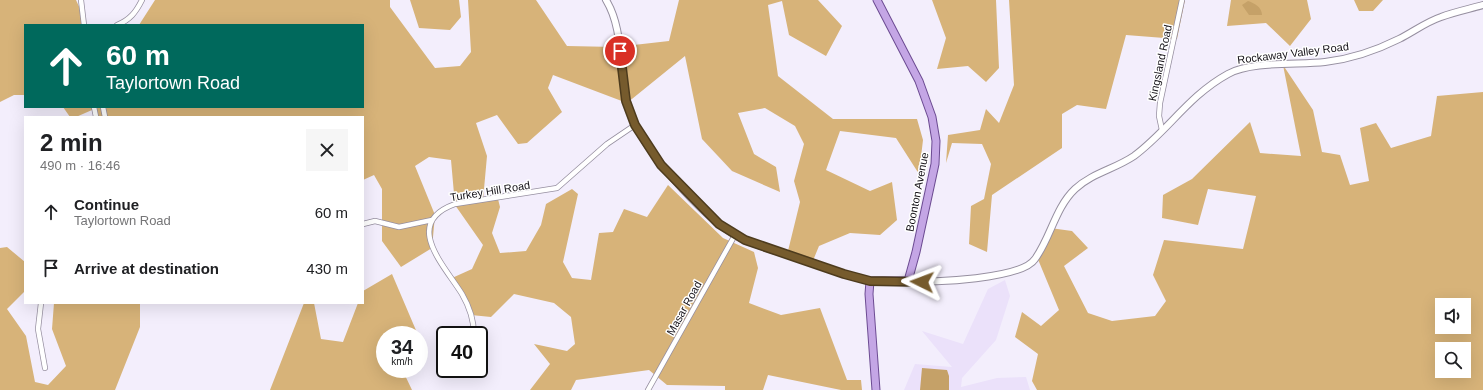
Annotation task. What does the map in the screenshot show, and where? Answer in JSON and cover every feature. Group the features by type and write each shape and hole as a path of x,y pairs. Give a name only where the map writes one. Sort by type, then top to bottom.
{"main road":[{"name":"Boonton Avenue","path":"876,0 919,81 932,118 936,141 935,164 916,252 908,281"},
{"name":"Rockaway Valley Road","path":"870,281 908,281"},
{"path":"870,281 869,294 876,390"}],"street":[{"path":"81,0 84,24"},
{"path":"120,24 128,20 136,12 142,0"},
{"path":"606,0 616,25 626,101 635,125 661,165 672,177 719,224 734,235 844,274 870,281"},
{"name":"Kingsland Road","path":"1162,130 1159,116 1160,103 1182,0"},
{"name":"Rockaway Valley Road","path":"908,281 951,281 1016,272 1027,268 1035,260 1057,214 1074,190 1091,177 1134,156 1196,96 1235,70 1250,67 1324,62 1362,55 1400,39 1441,16 1483,5"},
{"name":"Turkey Hill Road","path":"432,220 439,211 455,204 557,188 607,144 635,125"},
{"path":"364,224 375,221 398,226 432,220 429,231 432,247 467,304 473,326"},
{"name":"Masar Road","path":"648,390 734,235"},
{"path":"41,304 38,329 45,368"}],"shaded area":[{"path":"0,0 76,0 82,13 83,24 24,24 24,95 14,95 0,102"},
{"path":"155,0 390,0 390,7 435,68 460,66 471,52 468,0 536,0 567,46 616,47 669,41 679,0 818,0 842,26 826,56 789,35 782,1 768,5 778,76 833,119 917,119 923,140 919,174 896,138 840,131 826,170 870,191 892,182 897,220 880,235 850,233 819,246 812,263 787,255 800,202 794,181 804,144 795,126 765,108 738,113 754,154 776,167 780,192 732,171 702,139 685,56 627,103 553,75 548,88 562,112 527,143 518,144 497,115 476,123 487,156 483,200 498,199 500,207 492,233 500,253 526,251 541,225 546,204 572,189 578,194 563,262 572,278 591,280 599,233 613,232 624,209 647,217 668,185 723,238 754,252 758,268 749,303 781,315 820,308 847,380 861,380 862,390 841,390 768,375 763,390 725,390 725,386 667,385 649,370 576,380 571,390 530,390 550,364 534,344 567,351 575,344 571,317 554,303 514,294 491,317 471,315 452,278 472,269 483,245 455,205 451,160 429,157 415,166 435,215 432,248 401,267 382,241 382,189 374,175 364,180 364,116 97,116 97,108 364,108 364,24 140,24"},
{"path":"410,0 459,0 461,17 450,30 419,28"},
{"path":"932,0 996,0 999,68 986,82 968,66 937,69 946,38"},
{"path":"1009,0 1185,0 1177,39 1126,35 1106,109 1077,105 1062,114 1062,148 992,195 987,252 969,244 971,206 984,199 991,164 982,144 952,143 946,163 948,135 980,130 986,109 999,123 1014,85"},
{"path":"1231,0 1307,0 1311,19 1290,46 1266,23 1227,26"},
{"path":"1354,0 1383,0 1373,11 1359,11"},
{"path":"1248,1 1255,4 1261,10 1262,15 1249,15 1242,5"},
{"path":"1283,65 1313,110 1322,152 1340,155 1350,185 1369,181 1360,128 1376,123 1391,148 1431,136 1437,96 1483,92 1483,390 1037,390 1032,381 1038,354 1015,337 1022,312 1041,326 1059,310 1037,257 1050,228 1072,231 1088,248 1064,266 1088,313 1112,321 1155,316 1166,301 1153,275 1164,240 1243,249 1256,196 1208,189 1198,225 1162,218 1163,195 1192,179 1250,122 1260,153 1301,156"},
{"path":"64,108 92,108 92,110 78,116 69,116"},
{"path":"7,247 24,261 24,292 7,309 26,336 35,382 48,385 66,366 52,329 54,304 140,304 140,327 115,390 0,390 0,248"},
{"path":"392,274 414,326 376,326 376,378 406,378 412,390 270,390 304,304 314,304 321,339 343,342 358,304 364,304 364,290"},
{"path":"1005,280 1010,296 996,340 962,378 961,387 997,378 1026,377 1030,390 904,390 915,364 952,367 922,331 963,344 988,289"},
{"path":"922,368 947,370 949,376 949,390 920,390"}],"route":[{"path":"620,51 626,101 635,125 642,137 661,165 699,205 728,231 753,243 862,279 887,282 922,282"}]}
